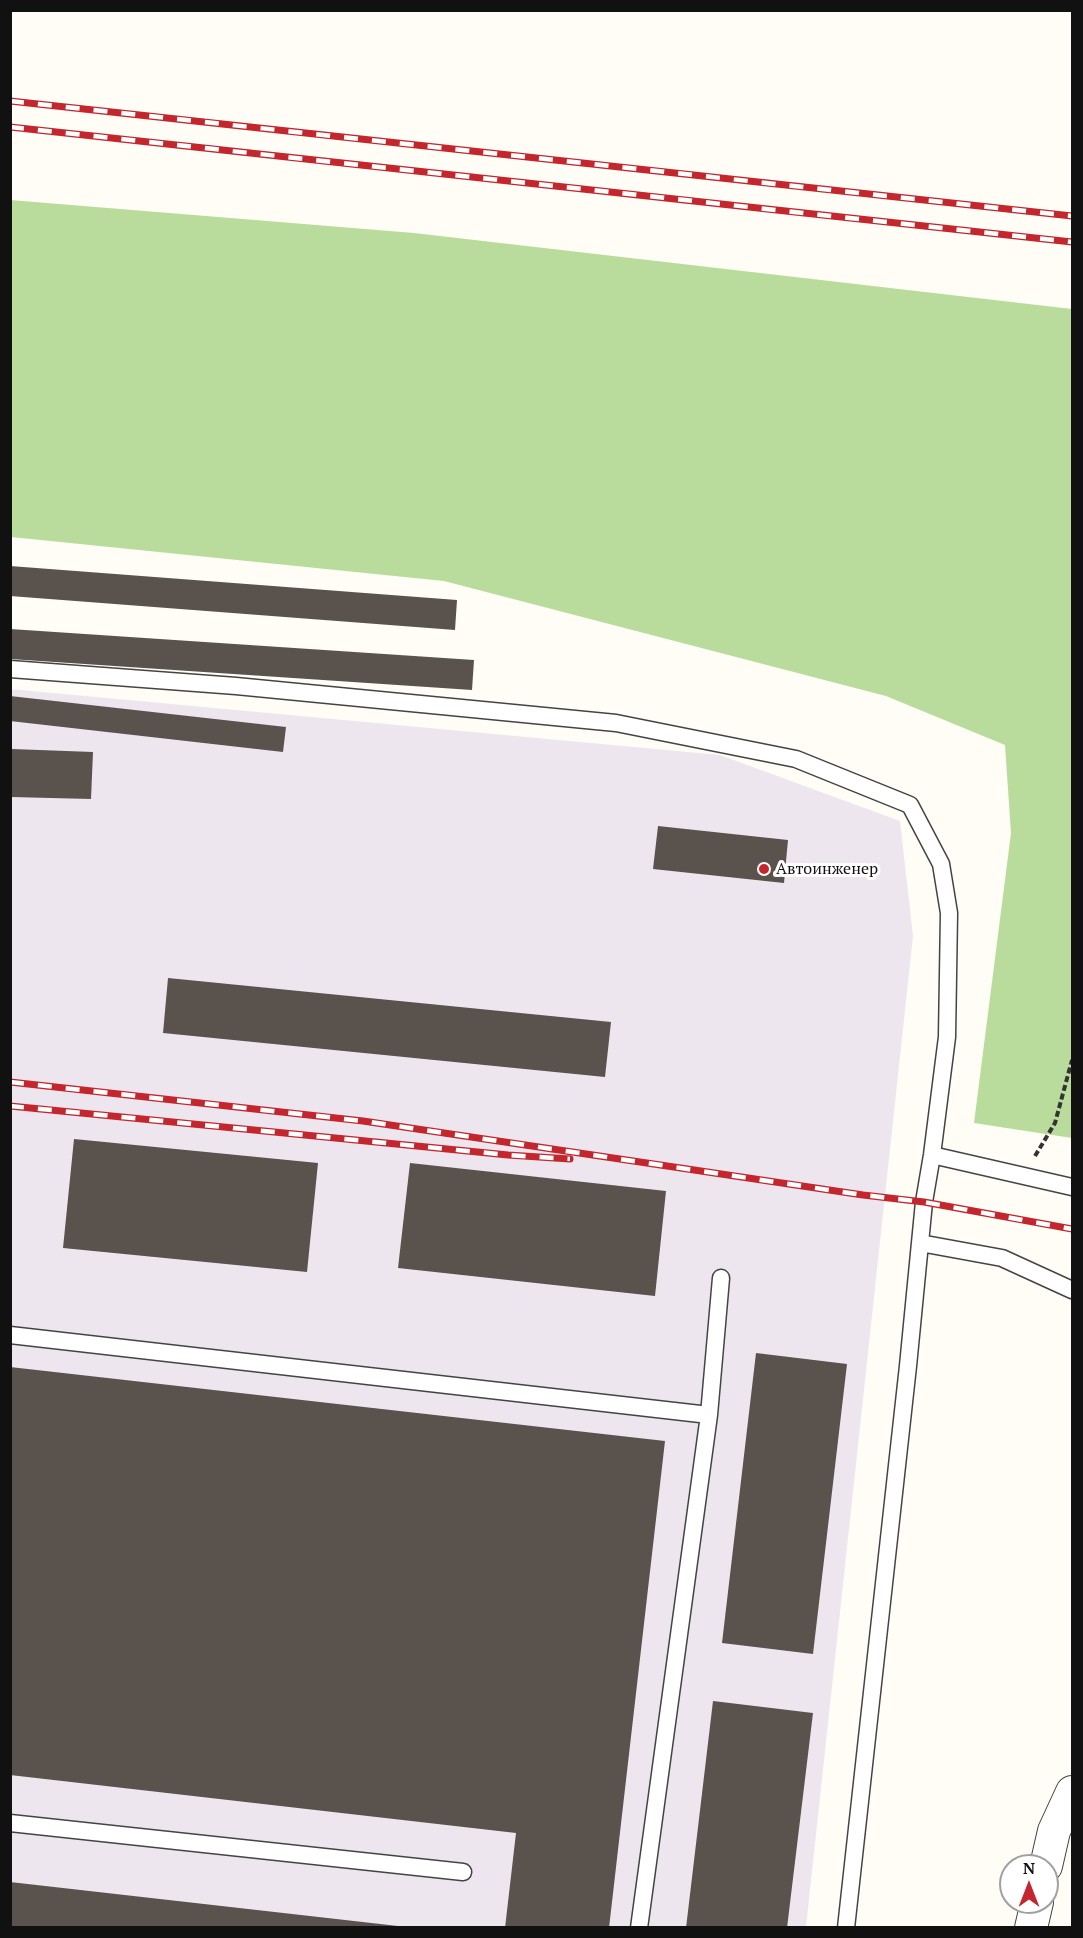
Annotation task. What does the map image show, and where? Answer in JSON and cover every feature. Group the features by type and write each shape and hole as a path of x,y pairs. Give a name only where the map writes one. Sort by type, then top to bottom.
{"street":[{"path":"1049,1854 1054,1831 1072,1792"}],"lane":[{"path":"10,669 236,686 616,723 796,759 910,805 941,864 949,913 947,1037 924,1202 846,1928"},
{"path":"932,1155 1072,1187"},
{"path":"920,1243 1002,1258 1072,1290"},
{"path":"639,1928 709,1415 722,1278"},
{"path":"10,1335 709,1415"},
{"path":"10,1823 463,1872"}],"path":[{"path":"1010,1172 1035,1156 1055,1123 1072,1060"}],"shaded area":[{"path":"10,689 720,755 900,821 913,936 806,1927 11,1927"}],"green space":[{"path":"10,200 414,233 1072,309 1072,1138 974,1123 1011,833 1005,745 886,696 444,581 11,537"}],"building":[{"path":"10,566 457,600 455,630 10,596"},
{"path":"10,629 474,660 472,690 10,659"},
{"path":"10,696 286,727 283,752 10,721"},
{"path":"12,749 93,752 91,799 11,797"},
{"path":"658,826 788,840 784,883 653,869"},
{"path":"168,978 611,1022 605,1077 163,1033"},
{"path":"74,1139 318,1163 307,1272 63,1248"},
{"path":"410,1163 666,1191 655,1296 398,1268"},
{"path":"756,1353 847,1364 813,1654 722,1643"},
{"path":"10,1367 665,1441 609,1928 505,1928 516,1833 10,1775"},
{"path":"713,1701 813,1713 787,1928 686,1928"},
{"path":"10,1882 398,1926 398,1928 10,1928"}],"railway":[{"path":"10,101 1072,216"},
{"path":"10,127 1072,242"},
{"path":"10,1082 363,1121 924,1202 1072,1229"},
{"path":"10,1106 508,1155 570,1159"}],"place":[{"name":"Автоинженер","path":"764,869"}]}
